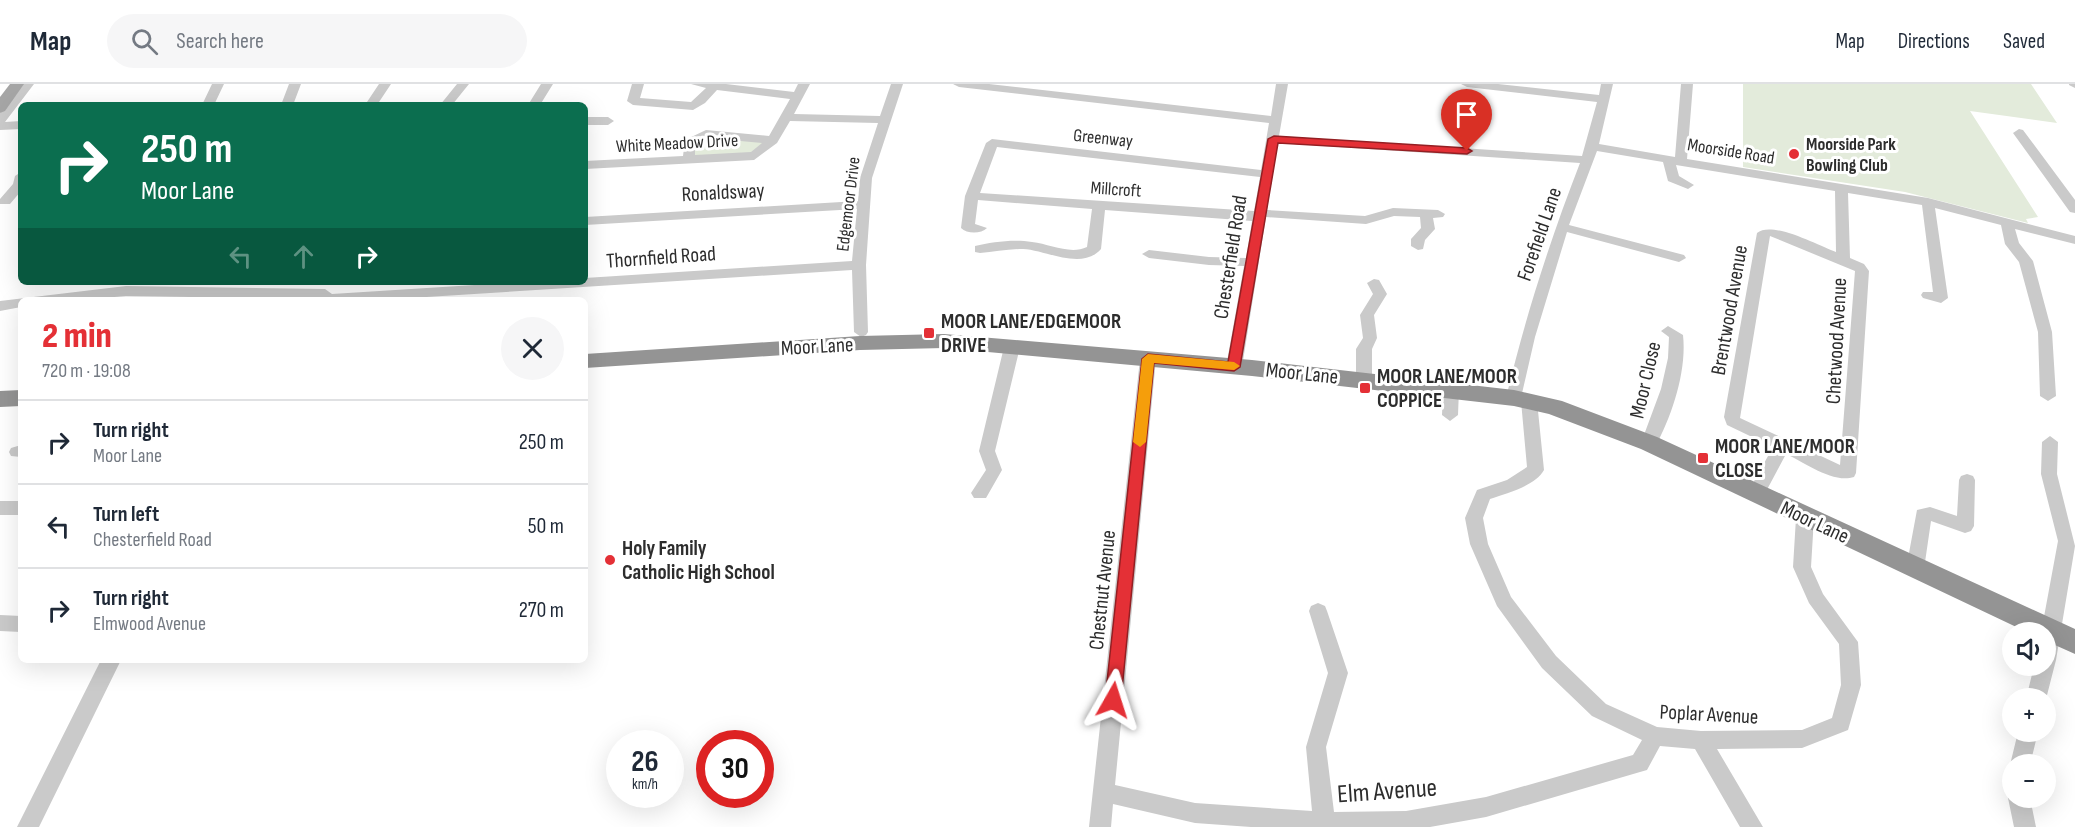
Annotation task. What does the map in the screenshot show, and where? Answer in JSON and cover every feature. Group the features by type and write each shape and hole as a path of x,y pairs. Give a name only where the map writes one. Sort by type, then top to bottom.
{"highway":[{"name":"Moor Lane","path":"588,361 860,343 944,341 1364,380 1521,399 1585,418 1649,443 2031,622"},
{"path":"0,399 18,398"},
{"name":"Moor Lane","path":"2056,633 2075,642"}],"main road":[{"path":"0,108 17,84"}],"street":[{"path":"0,121 28,84"},
{"path":"209,102 218,84"},
{"path":"288,102 295,84"},
{"path":"373,102 385,84"},
{"path":"448,102 463,84"},
{"path":"536,102 547,84"},
{"path":"638,84 633,101 687,106 701,101 714,86"},
{"path":"697,84 798,96"},
{"name":"White Meadow Drive","path":"588,165 750,158 762,152 773,140 788,117 804,84"},
{"name":"Edgemoor Drive","path":"861,332 859,265 863,205 873,153 897,84"},
{"path":"959,84 1276,120"},
{"name":"Chesterfield Road","path":"1234,367 1282,84"},
{"path":"1467,84 1603,99"},
{"name":"Forefield Lane","path":"1521,399 1519,366 1562,227 1589,154 1607,84"},
{"path":"1687,84 1673,178 1688,185"},
{"path":"788,117 885,120"},
{"path":"588,121 608,121"},
{"path":"0,126 18,125"},
{"path":"2019,133 2075,209"},
{"path":"688,159 689,143 702,135 773,140"},
{"name":"Moorside Road","path":"1274,139 1675,160 1928,202 2075,240"},
{"name":"Greenway","path":"972,196 992,143 1266,174"},
{"path":"3,202 18,186"},
{"path":"1841,186 1842,260"},
{"path":"972,196 968,228 980,228"},
{"name":"Millcroft","path":"972,196 1099,206 1353,220 1366,220 1393,212 1432,214 1428,229 1418,239 1419,246"},
{"path":"3,202 18,201"},
{"path":"1928,202 1941,298 1928,295"},
{"name":"Ronaldsway","path":"588,220 863,205"},
{"path":"978,250 1024,245 1082,254 1094,249 1089,236 1099,206"},
{"path":"2007,222 2012,244 2026,261 2045,332 2048,396"},
{"path":"1562,227 1679,258"},
{"name":"Brentwood Avenue","path":"1782,446 1738,426 1732,417 1764,233 1779,234 1842,260"},
{"path":"1145,253 1180,255 1209,261 1251,262"},
{"name":"Chetwood Avenue","path":"1782,446 1842,473 1848,473 1850,470 1862,271 1842,260"},
{"name":"Thornfield Road","path":"588,280 859,265"},
{"path":"1364,380 1364,349 1370,338 1367,315 1380,294 1374,283"},
{"name":"Thornfield Road","path":"56,297 126,291 325,294 491,285"},
{"path":"0,306 18,303"},
{"name":"Moor Close","path":"1649,443 1661,420 1678,341 1676,335 1668,331"},
{"path":"980,493 994,470 987,451 1012,347"},
{"name":"Chestnut Avenue","path":"1100,827 1148,359"},
{"path":"1450,389 1450,416"},
{"name":"Poplar Avenue","path":"1521,399 1536,470 1513,484 1483,495 1474,518 1479,544 1504,601 1549,662 1599,710 1654,736 1701,740 1802,739 1841,724 1851,685 1848,642 1816,598 1802,567 1805,518"},
{"path":"2050,442 2049,474 2067,541 2055,622"},
{"path":"1756,494 1782,446"},
{"path":"1916,569 1923,515 1930,514 1965,526 1967,480"},
{"path":"0,508 18,508"},
{"path":"1318,612 1338,673 1316,747 1324,822"},
{"path":"0,622 18,624"},
{"path":"28,827 110,663"},
{"name":"Elm Avenue","path":"1104,792 1195,813 1324,822 1406,821 1486,807 1640,763 1654,736"},
{"path":"1701,740 1752,827"},
{"path":"2021,808 2025,827"}],"green space":[{"path":"1743,84 2031,84 2057,123 1970,111 2038,217 2026,219 2028,223 1905,192 1743,167"},
{"path":"707,136 764,141 757,153 694,156 692,144"}],"slow traffic":[{"path":"1140,442 1148,359 1234,366"}],"place":[{"name":"Moorside Park Bowling Club","path":"1794,154"},
{"name":"MOOR LANE/EDGEMOOR DRIVE","path":"929,333"},
{"name":"MOOR LANE/MOOR COPPICE","path":"1365,388"},
{"name":"MOOR LANE/MOOR CLOSE","path":"1703,458"},
{"name":"Holy Family Catholic High School","path":"610,560"}],"route":[{"path":"1113,700 1148,359 1234,367 1258,213 1274,139 1467,151"}]}
